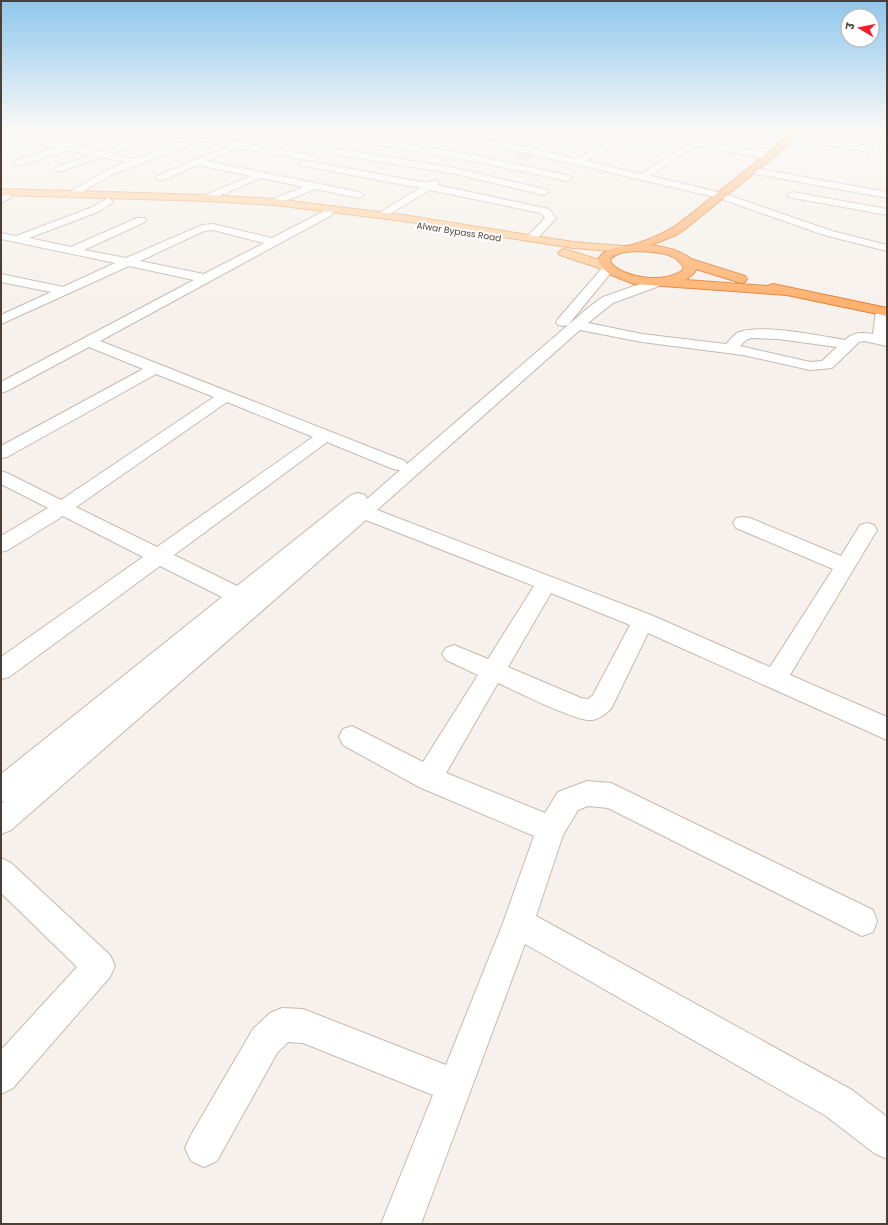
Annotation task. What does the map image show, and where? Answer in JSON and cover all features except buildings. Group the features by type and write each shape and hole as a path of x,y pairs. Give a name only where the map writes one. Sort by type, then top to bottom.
{"highway":[{"path":"663,282 683,277 690,270 685,261 687,239 724,197 735,189"},
{"path":"735,189 672,233 613,252 606,257 607,267 617,274 629,279 643,282 663,282 786,291"},
{"path":"628,248 658,249 673,254 685,261 786,291 885,312"}],"main road":[{"path":"3,197 72,195 207,198 274,202 331,211 383,215 533,242 628,248"},
{"name":"Alwar Bypass Road","path":"3,197 108,201 192,202 331,211 406,224 533,242"},
{"path":"533,242 607,267"}],"street":[{"path":"72,195 82,189"},
{"path":"207,198 228,189"},
{"path":"274,202 305,189"},
{"path":"330,189 359,195"},
{"path":"1,388 204,278 274,242 369,189"},
{"path":"383,215 424,189"},
{"path":"442,189 545,211 550,218 533,242"},
{"path":"531,189 544,192"},
{"path":"692,189 724,197 828,233 887,248"},
{"path":"770,213 798,189"},
{"path":"854,189 887,195"},
{"path":"786,199 887,212"},
{"path":"1,245 94,210 108,201"},
{"path":"851,239 871,209"},
{"path":"71,251 140,220"},
{"path":"531,221 546,224"},
{"path":"1,320 207,226 274,242"},
{"path":"1,236 204,278"},
{"path":"357,509 399,465 562,323 578,306 607,267"},
{"path":"1,278 63,291"},
{"path":"1,821 247,602 608,300 663,282"},
{"path":"578,325 642,338 730,349 810,366 820,366 827,364 855,338 864,337 883,341 885,312"},
{"path":"730,349 742,336 753,334 767,334 849,345"},
{"path":"87,341 399,465"},
{"path":"1,453 156,368"},
{"path":"1,545 62,508 226,396"},
{"path":"1,670 325,436"},
{"path":"1,477 247,602"},
{"path":"357,509 643,622 887,730"},
{"path":"744,523 845,566"},
{"path":"775,680 867,530"},
{"path":"428,778 546,584"},
{"path":"1,790 247,602"},
{"path":"454,654 495,670 579,708 592,710 602,702 643,622"},
{"path":"352,737 428,778 552,829"},
{"path":"401,1224 518,922 552,829 568,801 587,793 611,796 862,921"},
{"path":"1,873 99,966 1,1076"},
{"path":"518,922 839,1103 887,1140"},
{"path":"204,1148 265,1041 282,1025 303,1026 455,1086"}]}
